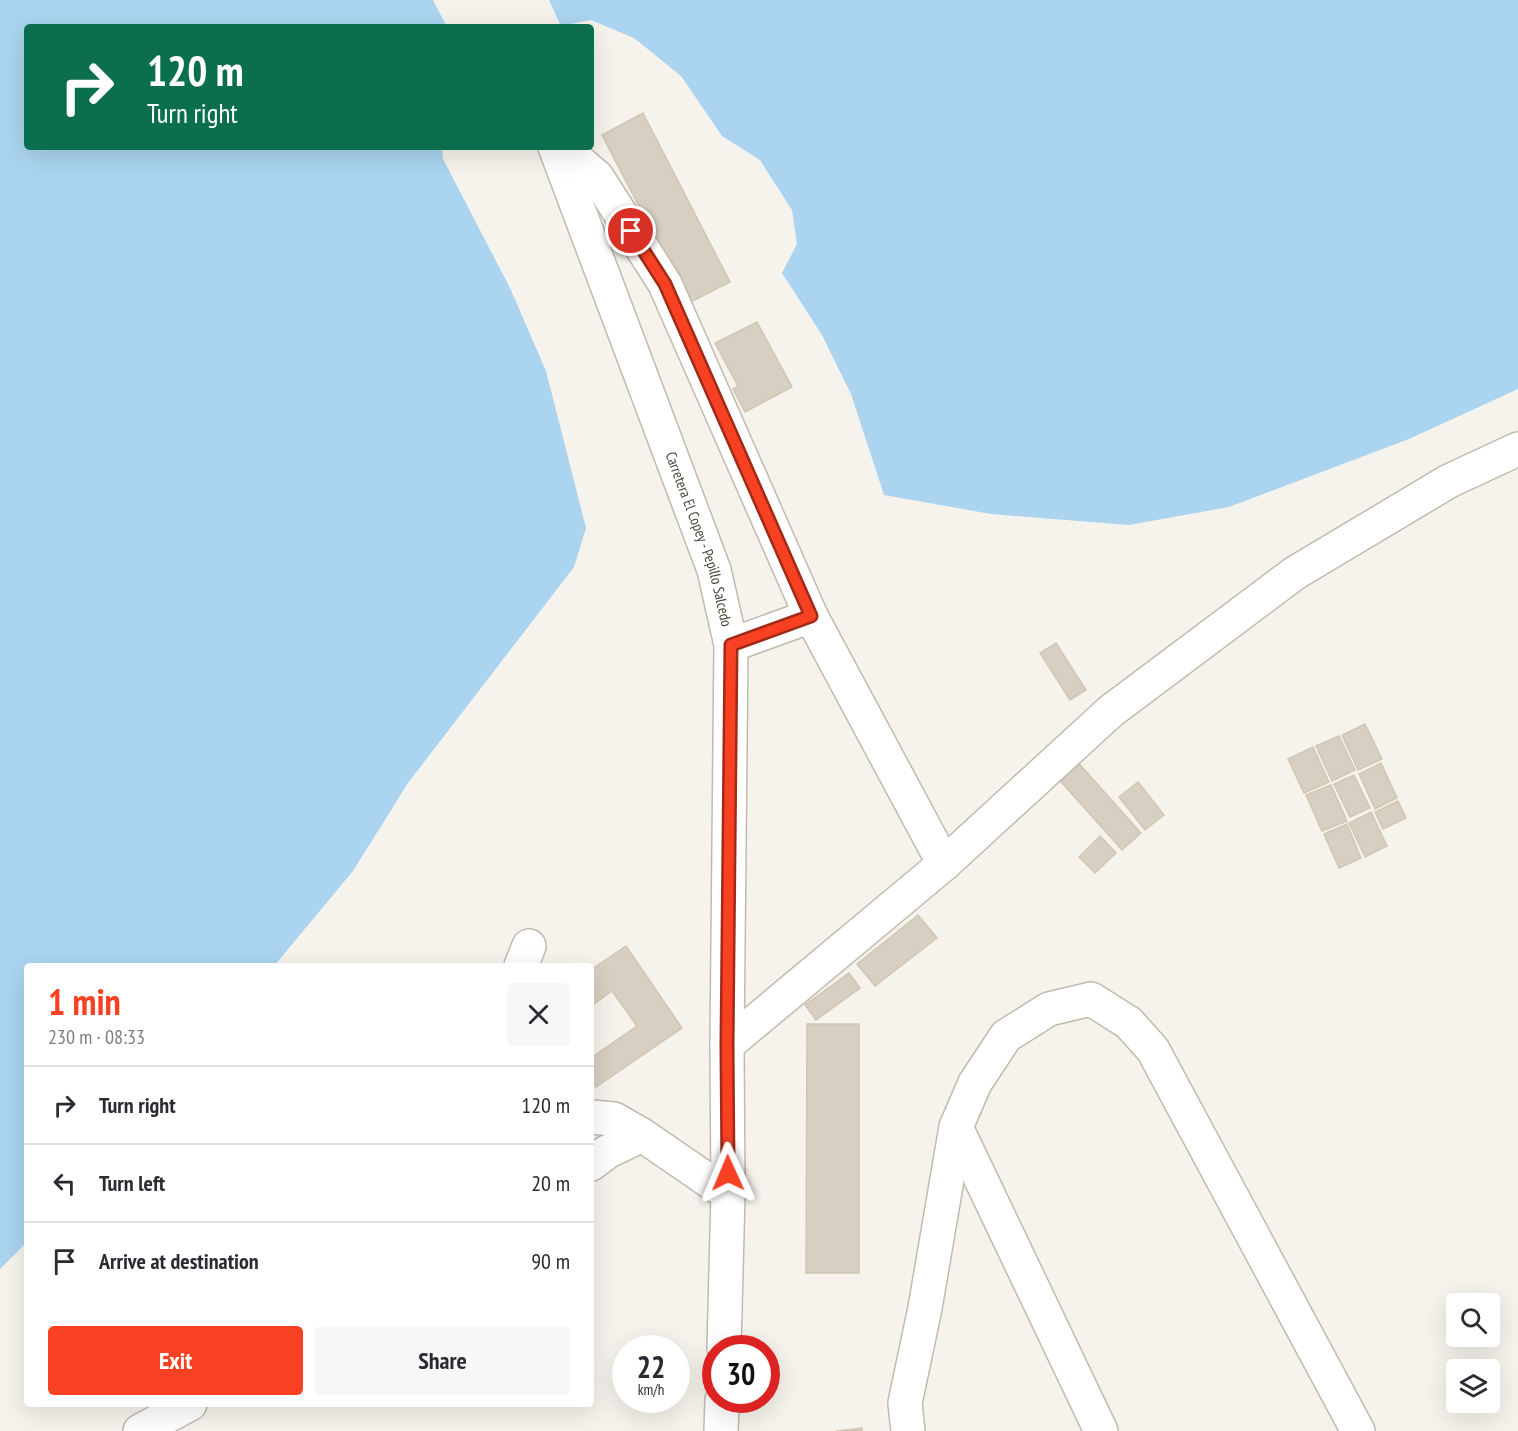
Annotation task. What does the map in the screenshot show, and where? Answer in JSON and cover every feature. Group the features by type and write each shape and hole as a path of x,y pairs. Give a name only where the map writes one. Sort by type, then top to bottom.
{"street":[{"name":"Carretera El Copey - Pepillo Salcedo","path":"556,150 714,570 731,645 727,1045 728,1194 724,1335"},
{"path":"566,150 597,177 665,284 811,616 944,864"},
{"path":"727,1045 944,864 1111,711 1294,573 1449,481 1518,449"},
{"path":"731,645 811,616"},
{"path":"908,1431 905,1403 927,1297 956,1127 975,1083 1006,1036 1049,1009 1090,999 1129,1023 1153,1050 1358,1431"},
{"path":"594,1117 614,1119 642,1135 728,1194"},
{"path":"956,1127 1101,1431"},
{"path":"594,1162 607,1152 642,1135"},
{"path":"140,1431 184,1407"},
{"path":"722,1413 722,1431"}],"water":[{"path":"0,0 433,0 445,24 24,24 24,150 442,150 443,159 510,288 546,371 586,528 574,567 408,783 353,871 276,963 24,963 24,1245 0,1269"},
{"path":"549,0 1518,0 1518,389 1409,439 1229,507 1129,525 991,514 884,495 851,394 822,335 782,273 797,244 792,210 760,160 722,136 681,76 634,38 591,20 560,24"}],"building":[{"path":"643,113 730,282 689,303 602,135"},
{"path":"757,322 792,387 745,412 733,389 738,386 715,343"},
{"path":"1056,643 1086,690 1070,700 1040,653"},
{"path":"1365,724 1382,759 1358,770 1342,735"},
{"path":"1339,736 1355,770 1332,781 1316,746"},
{"path":"1313,747 1329,782 1304,793 1288,759"},
{"path":"1074,758 1141,833 1122,850 1055,775"},
{"path":"1381,763 1397,798 1375,809 1359,774"},
{"path":"1354,775 1370,808 1350,817 1334,784"},
{"path":"1138,782 1164,815 1145,830 1119,797"},
{"path":"1331,785 1347,821 1322,831 1306,795"},
{"path":"1398,801 1406,818 1383,829 1375,812"},
{"path":"1371,812 1387,846 1365,857 1349,823"},
{"path":"1347,824 1361,858 1339,868 1324,834"},
{"path":"1100,836 1116,853 1095,873 1079,857"},
{"path":"918,915 937,938 875,986 857,964"},
{"path":"626,946 682,1028 596,1087 594,1084 594,1056 637,1026 612,991 594,1004 594,968"},
{"path":"849,973 860,988 816,1020 805,1005"},
{"path":"807,1024 859,1024 859,1273 806,1273"},
{"path":"862,1428 862,1431 836,1431"}],"route":[{"path":"631,231 665,284 811,616 731,645 728,1173"}]}
